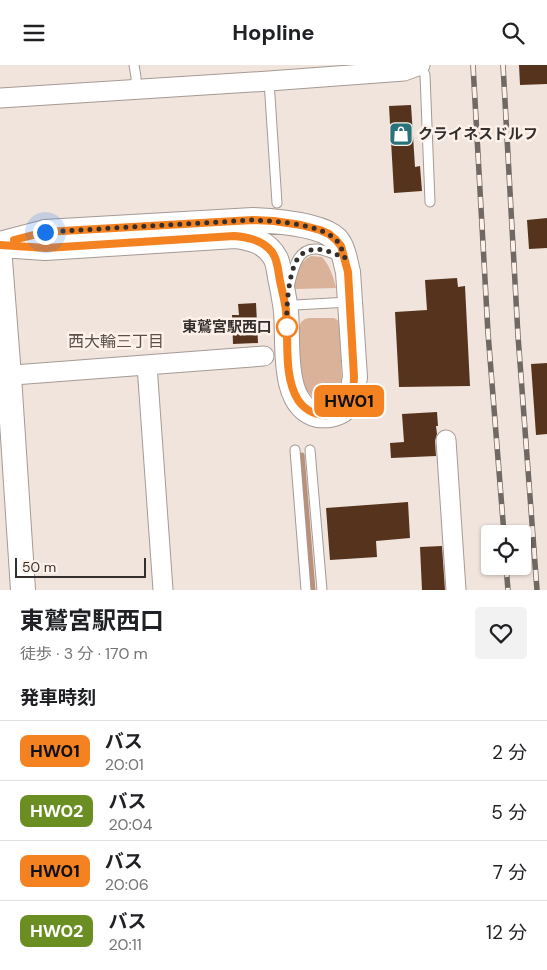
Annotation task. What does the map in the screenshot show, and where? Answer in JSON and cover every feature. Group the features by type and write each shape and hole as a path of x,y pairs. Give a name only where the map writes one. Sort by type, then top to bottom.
{"street":[{"path":"0,98 136,90 271,76 404,71 421,65"},
{"path":"253,220 301,225 329,234 341,246 348,272 354,377 353,391 349,402 343,410 333,415 322,416 304,409 297,399 288,367 286,310 277,262 271,251 263,244 248,237 196,238 46,248 0,244 45,232 253,220"},
{"path":"0,260 5,376 23,590"},
{"path":"5,376 264,356"},
{"path":"147,365 163,590"},
{"path":"446,440 456,590"}],"lane":[{"path":"134,65 136,90"},
{"path":"421,65 425,75 430,201"},
{"path":"271,76 277,203"},
{"path":"286,310 294,266 299,257 306,251 317,249 345,258"},
{"path":"286,310 295,305 350,302"},
{"path":"310,450 322,590"},
{"path":"295,451 306,590"}],"shaded area":[{"path":"311,256 322,257 325,260 331,271 336,288 295,289 298,269"},
{"path":"309,318 334,318 339,321 342,382 339,392 333,398 323,401 312,396 306,390 302,380 298,330 301,322"}],"building":[{"path":"519,65 547,65 547,84 520,85"},
{"path":"411,105 415,167 420,166 422,191 394,193 389,106"},
{"path":"547,218 547,248 529,249 527,220"},
{"path":"457,278 458,287 465,286 470,386 399,387 395,312 427,310 425,280"},
{"path":"256,303 258,343 233,344 232,315 239,315 238,304"},
{"path":"547,363 547,434 536,435 531,364"},
{"path":"437,412 436,456 391,458 390,443 404,442 402,414"},
{"path":"408,502 410,538 376,541 377,557 330,560 326,508"},
{"path":"442,546 445,590 422,590 420,547"}],"waterway":[{"path":"302,455 313,590"}],"railway":[{"path":"473,65 488,333 503,525"},
{"path":"503,65 518,336 537,590"},
{"path":"507,575 508,590"}],"bus line":[{"name":"HW01","path":"0,245 46,248 234,236 248,237 256,240 271,251 277,262 286,310 288,367 297,399 304,409 322,416 333,415 343,410 349,402 353,391 354,377 348,272 341,246 329,234 301,225 253,220 45,232 14,240"}],"place":[{"name":"クライネスドルフ","path":"401,134"},
{"name":"東鷲宮駅西口","path":"287,327"}],"district":[{"name":"西大輪三丁目","path":"116,341"}],"route":[{"path":"45,232 253,220 301,225 320,230 336,240 341,246 345,258 317,249 306,251 299,257 294,266 288,291 287,327"}]}
